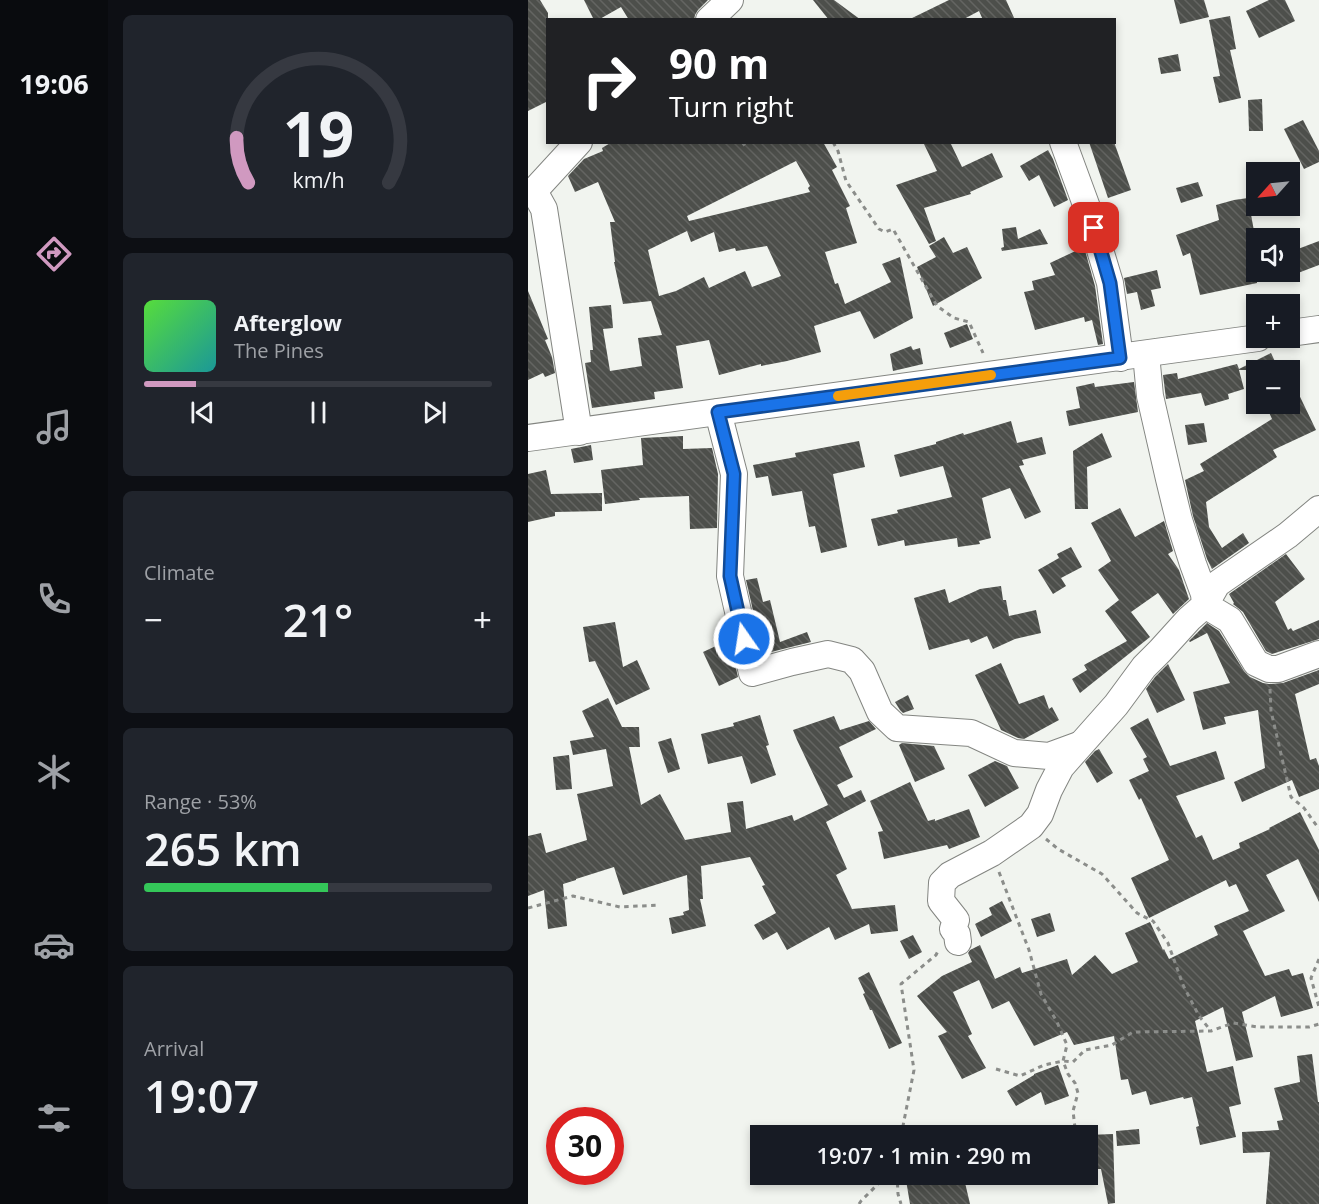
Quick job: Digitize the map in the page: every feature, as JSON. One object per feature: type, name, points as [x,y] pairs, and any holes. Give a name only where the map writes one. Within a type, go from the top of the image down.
[{"type":"street","points":[[711,18],[730,0]]},
{"type":"street","points":[[577,144],[531,191],[544,208],[579,432]]},
{"type":"street","points":[[1064,144],[1088,210],[1110,283],[1120,358]]},
{"type":"street","points":[[1300,332],[1319,329]]},
{"type":"street","points":[[528,438],[1246,340]]},
{"type":"street","points":[[1146,354],[1150,396],[1169,479],[1179,520],[1204,594],[1205,605]]},
{"type":"street","points":[[718,412],[734,474],[730,576],[752,673],[828,654],[852,660],[862,670],[880,712],[897,728],[971,733],[1014,753],[1049,756],[1079,745]]},
{"type":"street","points":[[957,931],[941,901],[942,883],[950,875],[992,853],[1031,826],[1040,814],[1061,767],[1116,705],[1144,666],[1205,605],[1217,584],[1287,535],[1319,509]]},
{"type":"street","points":[[1205,605],[1230,620],[1256,663],[1269,669],[1278,669],[1319,654]]},
{"type":"path","points":[[834,144],[846,181],[879,229],[885,232],[893,229],[937,306],[954,318],[969,322],[990,375]]},
{"type":"path","points":[[1269,669],[1271,711],[1291,797],[1304,808],[1319,829]]},
{"type":"path","points":[[1031,826],[1058,849],[1102,874],[1137,913],[1153,921],[1168,943],[1183,985],[1199,1016],[1211,1031]]},
{"type":"path","points":[[992,853],[1029,950],[1041,994],[1067,1045],[1063,1061],[1078,1093],[1073,1112],[1075,1125]]},
{"type":"path","points":[[528,908],[573,896],[620,907],[660,905]]},
{"type":"path","points":[[904,1125],[914,1070],[901,984],[936,955],[957,931]]},
{"type":"path","points":[[1319,959],[1311,978],[1319,1007]]},
{"type":"path","points":[[996,1069],[1020,1076],[1044,1065],[1063,1061],[1072,1062],[1085,1050],[1112,1045],[1133,1032],[1211,1031],[1233,1023],[1258,1027],[1309,1027],[1319,1023]]},
{"type":"path","points":[[859,1204],[877,1185]]},
{"type":"path","points":[[898,1185],[901,1204]]},
{"type":"building","points":[[528,0],[540,0],[548,13],[548,18],[546,18],[546,102],[528,111]]},
{"type":"building","points":[[584,0],[708,0],[698,10],[694,18],[628,18],[621,7],[602,18],[593,18]]},
{"type":"building","points":[[813,0],[834,0],[858,18],[827,18]]},
{"type":"building","points":[[949,0],[1006,0],[1014,18],[982,18],[979,11],[966,18],[912,18]]},
{"type":"building","points":[[1174,0],[1204,0],[1209,17],[1180,24]]},
{"type":"building","points":[[1269,0],[1285,0],[1295,21],[1259,38],[1246,11]]},
{"type":"building","points":[[1230,16],[1236,49],[1230,50],[1241,98],[1219,103],[1213,77],[1220,76],[1209,20]]},
{"type":"building","points":[[1178,54],[1181,71],[1161,74],[1158,58]]},
{"type":"building","points":[[1262,99],[1263,131],[1249,131],[1248,100]]},
{"type":"building","points":[[1303,120],[1319,151],[1319,162],[1304,169],[1284,129]]},
{"type":"building","points":[[609,144],[824,144],[837,167],[832,170],[850,206],[846,208],[857,243],[825,252],[835,284],[838,283],[845,304],[891,282],[882,264],[900,257],[913,318],[874,339],[860,311],[814,326],[821,352],[719,375],[709,340],[676,346],[683,388],[654,392],[655,399],[592,408],[585,363],[591,362],[590,350],[593,350],[589,307],[611,305],[613,328],[603,329],[610,371],[642,366],[638,338],[662,335],[651,301],[623,304],[614,262],[610,222],[615,222],[598,182],[575,192],[568,176],[584,159],[603,151],[602,148]],"holes":[[[796,161],[810,186],[808,188],[810,192],[689,221],[687,216]],[[687,231],[691,242],[714,232],[719,252],[735,248],[736,251],[767,246],[781,276],[752,287],[745,271],[709,288],[704,277],[676,291],[659,296],[648,250]]]},
{"type":"building","points":[[924,144],[951,144],[962,167],[992,153],[1003,177],[970,192],[971,194],[924,208],[936,241],[929,244],[896,185],[937,171]]},
{"type":"building","points":[[1090,144],[1115,144],[1131,190],[1108,198]]},
{"type":"building","points":[[1048,150],[1068,200],[1054,207],[1039,175],[1029,181],[1020,166]]},
{"type":"building","points":[[1198,182],[1203,196],[1181,203],[1176,188]]},
{"type":"building","points":[[1246,198],[1246,216],[1251,216],[1253,228],[1246,228],[1246,282],[1257,283],[1200,295],[1190,253],[1183,256],[1176,235],[1219,220],[1216,205]]},
{"type":"building","points":[[1016,227],[1018,239],[1040,229],[1048,244],[1002,251],[1001,248],[1004,247],[1002,229]]},
{"type":"building","points":[[944,237],[953,253],[967,247],[982,278],[933,306],[917,267],[936,257],[929,246]]},
{"type":"building","points":[[1319,241],[1319,265],[1300,272],[1300,248]]},
{"type":"building","points":[[1084,247],[1095,286],[1103,344],[1098,345],[1092,320],[1085,322],[1084,317],[1035,330],[1024,292],[1034,290],[1032,281],[1055,275],[1050,263]]},
{"type":"building","points":[[1157,270],[1161,288],[1151,290],[1155,306],[1141,310],[1137,292],[1127,294],[1124,278]]},
{"type":"building","points":[[528,291],[548,339],[545,340],[555,373],[545,377],[543,373],[528,380]]},
{"type":"building","points":[[967,324],[973,339],[950,348],[944,333]]},
{"type":"building","points":[[911,346],[913,350],[920,348],[923,364],[893,371],[890,354]]},
{"type":"building","points":[[1271,353],[1274,360],[1257,360]]},
{"type":"building","points":[[1237,364],[1239,369],[1246,366],[1246,370],[1239,370],[1244,389],[1228,394],[1229,399],[1205,406],[1201,393],[1166,399],[1163,375],[1177,373],[1178,379]]},
{"type":"building","points":[[1134,382],[1138,412],[1069,426],[1066,411],[1080,408],[1076,387],[1094,383],[1095,387]]},
{"type":"building","points":[[1300,397],[1316,430],[1273,450],[1277,457],[1206,502],[1209,527],[1222,548],[1243,533],[1249,543],[1212,569],[1193,516],[1185,480],[1204,471],[1200,464],[1272,419],[1270,414],[1300,414]]},
{"type":"building","points":[[1011,421],[1017,443],[1042,437],[1046,454],[1022,460],[1024,465],[1019,466],[1041,512],[1025,519],[1010,488],[982,498],[991,538],[979,541],[980,544],[958,547],[957,538],[905,546],[904,540],[878,546],[871,519],[898,513],[897,510],[952,497],[943,466],[900,477],[894,455],[936,444],[936,442],[963,433],[964,435]]},
{"type":"building","points":[[1204,423],[1207,442],[1188,445],[1185,425]]},
{"type":"building","points":[[1102,433],[1112,457],[1087,467],[1088,509],[1075,509],[1073,451]]},
{"type":"building","points":[[683,436],[683,449],[712,448],[718,474],[717,528],[690,529],[689,496],[639,498],[640,500],[605,504],[601,470],[643,465],[641,438]]},
{"type":"building","points":[[859,441],[865,467],[833,474],[847,547],[821,553],[815,526],[809,527],[802,491],[772,496],[768,476],[756,478],[753,465],[796,457],[795,453]]},
{"type":"building","points":[[591,445],[593,460],[574,463],[571,449]]},
{"type":"building","points":[[546,470],[551,494],[602,493],[602,511],[555,512],[555,516],[528,522],[528,474]]},
{"type":"building","points":[[1120,508],[1135,537],[1164,521],[1173,551],[1168,554],[1179,570],[1189,599],[1173,614],[1158,593],[1131,612],[1150,637],[1080,693],[1072,679],[1087,670],[1084,665],[1127,641],[1105,611],[1119,600],[1098,570],[1111,561],[1091,523]]},
{"type":"building","points":[[1071,547],[1082,567],[1061,578],[1066,586],[1053,594],[1038,570],[1059,558],[1057,554]]},
{"type":"building","points":[[1286,554],[1305,579],[1275,602],[1288,630],[1291,628],[1293,631],[1319,620],[1319,639],[1272,654],[1266,651],[1243,612],[1233,604],[1229,594]]},
{"type":"building","points":[[757,578],[763,602],[770,600],[780,642],[807,632],[811,642],[763,654],[746,580]]},
{"type":"building","points":[[1001,586],[1009,616],[1036,610],[1041,633],[1015,639],[993,649],[987,636],[971,643],[969,639],[929,650],[914,598],[945,589],[949,603],[980,589]]},
{"type":"building","points":[[615,622],[623,667],[637,660],[650,689],[616,705],[595,661],[589,662],[583,627]]},
{"type":"building","points":[[1207,623],[1219,631],[1244,671],[1250,677],[1263,683],[1283,683],[1319,670],[1319,684],[1295,694],[1310,760],[1316,758],[1319,766],[1319,789],[1299,797],[1292,780],[1242,802],[1234,782],[1265,768],[1258,710],[1224,717],[1226,724],[1203,730],[1193,692],[1230,683],[1207,633],[1189,641]]},
{"type":"building","points":[[729,640],[738,677],[719,686],[703,652]]},
{"type":"building","points":[[1001,663],[1019,704],[1044,695],[1049,709],[1052,707],[1059,720],[1024,739],[1001,730],[975,675]]},
{"type":"building","points":[[1168,664],[1185,700],[1157,713],[1146,689]]},
{"type":"building","points":[[908,695],[914,709],[903,713],[895,702]]},
{"type":"building","points":[[608,698],[622,727],[639,727],[640,747],[629,747],[641,805],[660,794],[685,840],[731,832],[727,803],[743,801],[746,829],[792,815],[794,821],[828,805],[793,730],[834,716],[840,730],[869,721],[876,729],[839,747],[853,777],[837,785],[844,798],[861,790],[866,801],[826,822],[847,869],[836,875],[852,909],[895,905],[898,931],[871,934],[869,924],[835,940],[829,927],[787,950],[777,932],[763,940],[754,925],[776,913],[762,886],[765,885],[750,857],[701,866],[703,899],[700,899],[706,926],[672,934],[669,918],[684,915],[683,912],[689,910],[687,875],[623,895],[614,867],[563,884],[567,926],[548,929],[544,890],[528,896],[528,836],[541,833],[546,853],[587,840],[577,794],[613,786],[606,749],[573,755],[570,741],[594,737],[582,711]]},
{"type":"building","points":[[760,715],[769,745],[766,746],[776,775],[751,784],[742,756],[708,764],[701,734],[734,726],[733,723]]},
{"type":"building","points":[[1148,718],[1170,766],[1216,751],[1225,779],[1176,796],[1196,838],[1202,835],[1213,860],[1240,848],[1239,843],[1300,812],[1319,850],[1319,902],[1298,859],[1266,875],[1285,911],[1243,931],[1265,976],[1289,969],[1292,976],[1303,973],[1313,1008],[1281,1017],[1275,996],[1242,1012],[1253,1057],[1236,1061],[1223,1007],[1195,1021],[1207,1072],[1233,1066],[1241,1104],[1229,1107],[1236,1137],[1200,1145],[1196,1127],[1199,1126],[1192,1097],[1150,1105],[1146,1091],[1132,1095],[1128,1079],[1121,1080],[1114,1036],[1074,1045],[1067,1032],[1034,1046],[1009,1001],[992,1009],[979,980],[953,992],[972,1034],[968,1036],[986,1068],[962,1079],[938,1036],[947,1032],[917,996],[942,976],[972,962],[968,953],[980,945],[995,979],[1020,967],[1022,973],[1067,959],[1072,975],[1095,955],[1112,974],[1138,962],[1125,933],[1150,922],[1169,959],[1218,935],[1214,926],[1249,911],[1236,884],[1229,887],[1226,880],[1149,918],[1131,878],[1169,860],[1141,798],[1139,800],[1129,780],[1149,771],[1143,759],[1147,757],[1130,728]]},
{"type":"building","points":[[671,738],[680,769],[668,773],[658,742]]},
{"type":"building","points":[[902,743],[934,746],[945,769],[915,782],[899,745]]},
{"type":"building","points":[[1099,749],[1113,773],[1097,783],[1085,762]]},
{"type":"building","points":[[569,755],[572,789],[556,790],[553,757]]},
{"type":"building","points":[[995,761],[1007,766],[1019,788],[985,807],[968,775]]},
{"type":"building","points":[[910,782],[928,821],[935,819],[935,821],[969,809],[980,837],[949,849],[947,845],[884,859],[878,832],[883,831],[870,801]]},
{"type":"building","points":[[1002,901],[1012,921],[981,937],[975,924],[992,915],[989,908]]},
{"type":"building","points":[[1050,913],[1055,931],[1037,937],[1031,919]]},
{"type":"building","points":[[913,935],[922,952],[909,959],[900,941]]},
{"type":"building","points":[[869,972],[902,1043],[889,1049],[863,994],[865,993],[858,978]]},
{"type":"building","points":[[1312,1054],[1319,1102],[1319,1204],[1266,1204],[1270,1152],[1243,1153],[1242,1132],[1279,1130],[1277,1121],[1283,1120],[1274,1088],[1300,1082],[1297,1056]]},
{"type":"building","points":[[1058,1065],[1069,1096],[1045,1105],[1041,1092],[1016,1106],[1007,1091],[1034,1074]]},
{"type":"building","points":[[1139,1129],[1140,1144],[1117,1146],[1116,1131]]},
{"type":"building","points":[[1113,1134],[1115,1203],[1108,1204],[1101,1169],[1098,1169],[1098,1135]]},
{"type":"building","points":[[907,1185],[966,1185],[970,1204],[910,1204]]},
{"type":"slow traffic","points":[[838,396],[991,375]]},
{"type":"route","points":[[744,639],[730,576],[734,474],[718,412],[1120,358],[1110,283],[1094,228]]}]
